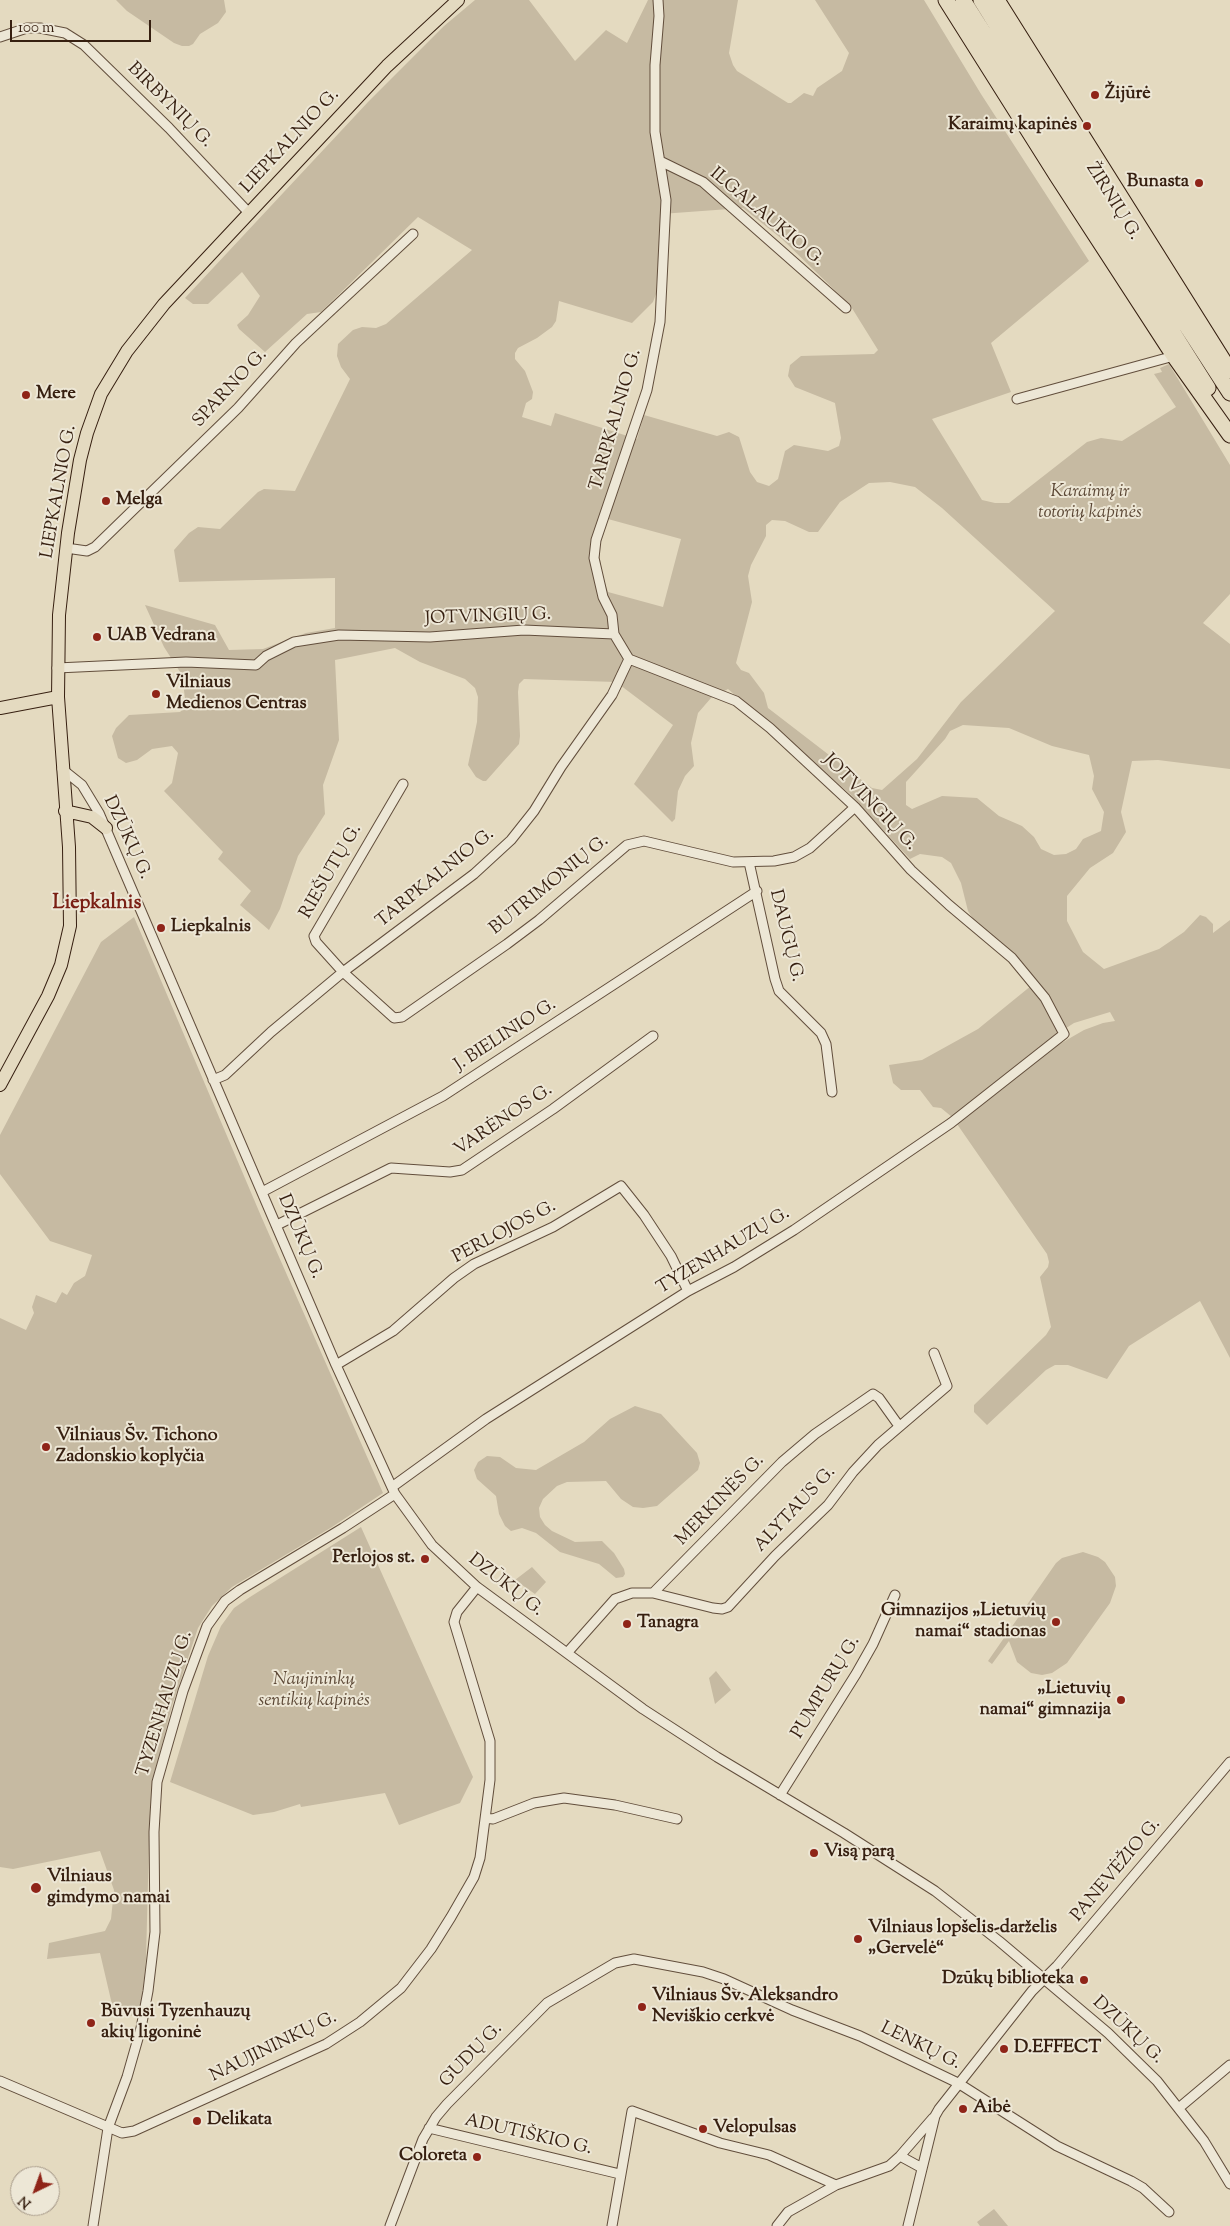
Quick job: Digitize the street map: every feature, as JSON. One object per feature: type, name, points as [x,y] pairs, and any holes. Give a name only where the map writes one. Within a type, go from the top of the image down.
[{"type":"highway","points":[[946,0],[1174,356],[1230,435]]},
{"type":"highway","name":"ŽIRNIŲ G.","points":[[963,0],[1230,424]]},
{"type":"highway","name":"ŽIRNIŲ G.","points":[[981,0],[1118,220],[1230,392]]},
{"type":"highway","points":[[997,0],[1230,371]]},
{"type":"main road","name":"LIEPKALNIO G.","points":[[0,1085],[48,996],[61,965],[68,940],[71,894],[57,668],[60,600],[74,494],[87,433],[101,394],[113,372],[143,328],[381,72],[458,0]]},
{"type":"main road","points":[[0,708],[58,697]]},
{"type":"main road","points":[[65,811],[92,817],[106,828]]},
{"type":"street","name":"TARPKALNIO G.","points":[[614,634],[612,615],[603,597],[594,558],[596,540],[647,390],[660,322],[666,200],[656,132],[655,65],[659,16],[658,0]]},
{"type":"street","name":"BIRBYNIŲ G.","points":[[0,37],[26,28],[40,28],[65,33],[84,45],[169,128],[249,213]]},
{"type":"street","name":"ILGALAUKIO G.","points":[[660,161],[703,182],[846,308]]},
{"type":"street","name":"SPARNO G.","points":[[66,548],[87,551],[95,547],[238,408],[296,343],[414,234]]},
{"type":"street","points":[[1017,399],[1174,356]]},
{"type":"street","name":"JOTVINGIŲ G.","points":[[57,668],[186,662],[256,665],[266,656],[294,642],[339,635],[430,637],[524,630],[614,634]]},
{"type":"street","points":[[614,634],[629,659]]},
{"type":"street","name":"TARPKALNIO G.","points":[[213,1080],[225,1075],[271,1032],[343,972],[474,874],[511,840],[534,811],[612,695],[629,659]]},
{"type":"street","name":"JOTVINGIŲ G.","points":[[629,659],[736,701],[770,728],[855,807],[911,870],[1023,970],[1044,998],[1064,1034]]},
{"type":"street","name":"DZŪKŲ G.","points":[[62,769],[87,791],[106,828],[336,1365],[394,1491],[432,1545],[477,1587],[643,1709],[935,1892],[1044,1979],[1135,2058],[1180,2107],[1204,2141],[1230,2184]]},
{"type":"street","name":"RIEŠUTŲ G.","points":[[343,972],[316,942],[315,933],[403,784]]},
{"type":"street","name":"BUTRIMONIŲ G.","points":[[343,972],[394,1018],[402,1017],[539,920],[627,845],[644,841],[710,858],[749,862],[774,861],[794,857],[810,848],[855,807]]},
{"type":"street","name":"DAUGŲ G.","points":[[749,862],[779,991],[821,1033],[826,1044],[832,1092]]},
{"type":"street","name":"J. BIELINIO G.","points":[[262,1192],[443,1096],[756,891]]},
{"type":"street","name":"TYZENHAUZŲ G.","points":[[93,2226],[108,2128],[127,2077],[141,2028],[148,1991],[155,1932],[154,1832],[157,1782],[183,1691],[207,1626],[225,1601],[343,1528],[486,1420],[688,1291],[734,1267],[794,1230],[951,1123],[1064,1034]]},
{"type":"street","name":"VARĖNOS G.","points":[[277,1225],[391,1168],[450,1172],[462,1170],[553,1109],[653,1036]]},
{"type":"street","name":"PERLOJOS G.","points":[[336,1365],[393,1331],[454,1278],[474,1264],[553,1227],[621,1186],[644,1215],[671,1256],[688,1291]]},
{"type":"street","name":"ALYTAUS G.","points":[[653,1593],[713,1608],[722,1609],[728,1607],[828,1505],[853,1472],[878,1445],[947,1386],[934,1353]]},
{"type":"street","name":"MERKINĖS G.","points":[[653,1593],[782,1462],[815,1434],[873,1394],[879,1398],[899,1426]]},
{"type":"street","name":"NAUJININKŲ G.","points":[[0,2081],[108,2128],[122,2133],[134,2131],[326,2044],[360,2022],[390,1998],[412,1975],[431,1949],[474,1877],[480,1858],[490,1780],[490,1741],[454,1622],[461,1606],[477,1587]]},
{"type":"street","points":[[567,1652],[614,1599],[632,1592],[653,1593]]},
{"type":"street","name":"PUMPURŲ G.","points":[[780,1795],[856,1674],[873,1644],[895,1595]]},
{"type":"street","name":"PANEVĖŽIO G.","points":[[777,2226],[788,2212],[836,2185],[888,2166],[900,2156],[935,2116],[958,2083],[1016,2010],[1156,1851],[1200,1795],[1230,1762]]},
{"type":"street","points":[[486,1818],[494,1819],[534,1803],[564,1798],[615,1805],[677,1819]]},
{"type":"street","name":"LENKŲ G.","points":[[634,1959],[703,1972],[724,1979],[792,2010],[860,2036],[958,2083],[1057,2146],[1143,2188],[1169,2212]]},
{"type":"street","name":"GUDŲ G.","points":[[390,2226],[429,2128],[447,2104],[547,2003],[615,1963],[634,1959]]},
{"type":"street","points":[[1180,2107],[1230,2065]]},
{"type":"street","points":[[612,2226],[632,2111],[720,2143],[769,2155],[836,2185]]},
{"type":"street","name":"PANEVĖŽIO G.","points":[[908,2226],[935,2116]]},
{"type":"street","name":"ADUTIŠKIO G.","points":[[429,2128],[620,2174]]},
{"type":"street","points":[[900,2156],[922,2168]]},
{"type":"green space","points":[[116,0],[224,0],[226,12],[218,23],[200,34],[193,44],[182,46],[174,43],[127,11]]},
{"type":"green space","name":"Karaimų ir totorių kapinės","points":[[475,0],[529,0],[575,61],[606,30],[627,43],[648,0],[738,0],[729,53],[733,65],[737,71],[788,103],[791,103],[804,93],[813,96],[817,88],[842,71],[849,53],[815,0],[924,0],[981,94],[1089,261],[991,343],[1011,392],[932,419],[982,500],[995,503],[1009,503],[1087,442],[1101,438],[1122,441],[1176,407],[1154,374],[1162,372],[1160,368],[1169,364],[1230,465],[1230,594],[1203,623],[1230,644],[1230,769],[1158,760],[1132,761],[1121,812],[1126,832],[1113,853],[1090,868],[1067,896],[1067,921],[1083,952],[1104,969],[1159,949],[1184,932],[1200,915],[1206,917],[1213,924],[1213,933],[1230,920],[1230,1358],[1200,1301],[1129,1346],[1107,1379],[1068,1365],[1055,1365],[1046,1370],[987,1425],[974,1412],[974,1405],[1046,1335],[1051,1327],[1040,1277],[1048,1267],[1049,1262],[1047,1254],[957,1124],[1058,1045],[1084,1030],[1115,1021],[1110,1012],[1074,1023],[1057,1034],[952,1117],[941,1108],[933,1107],[920,1090],[901,1090],[893,1083],[889,1065],[922,1060],[978,1029],[1037,981],[973,919],[968,911],[961,883],[951,863],[942,857],[920,854],[910,859],[850,794],[728,689],[711,698],[698,713],[691,743],[694,766],[685,776],[678,791],[675,819],[672,822],[634,784],[673,725],[616,682],[524,679],[519,684],[518,692],[519,744],[486,781],[483,781],[476,777],[468,765],[477,722],[478,697],[475,688],[465,679],[420,662],[395,648],[335,660],[339,740],[323,785],[325,814],[298,856],[280,909],[269,930],[240,905],[251,891],[218,859],[223,852],[164,791],[172,783],[178,753],[172,746],[152,749],[137,760],[126,763],[118,758],[112,736],[116,728],[129,715],[180,712],[186,706],[182,675],[164,647],[145,605],[215,625],[229,650],[263,649],[306,633],[335,628],[335,578],[179,582],[174,550],[189,533],[198,527],[220,529],[258,492],[264,489],[295,491],[350,379],[341,367],[337,356],[338,344],[353,330],[362,327],[376,328],[386,324],[472,250],[418,217],[321,312],[307,314],[265,352],[237,325],[248,315],[260,296],[242,272],[208,304],[193,304],[185,298],[368,102],[444,26]],"holes":[[[743,208],[782,239],[850,305],[878,350],[874,354],[801,356],[790,365],[788,376],[795,387],[835,403],[841,438],[839,446],[828,451],[794,445],[785,451],[778,479],[769,486],[757,482],[750,472],[739,437],[729,432],[717,436],[644,415],[637,439],[555,413],[551,426],[522,417],[526,403],[532,399],[533,392],[525,371],[515,359],[515,353],[518,348],[552,327],[556,321],[559,301],[632,323],[653,302],[656,294],[661,214]],[[890,482],[915,487],[942,508],[1055,611],[961,702],[917,759],[882,790],[872,788],[768,708],[764,693],[749,673],[741,670],[736,663],[752,602],[748,576],[751,565],[766,536],[766,525],[772,520],[785,521],[809,532],[818,532],[840,502],[869,483]],[[608,519],[681,539],[663,607],[608,592],[603,577],[600,546]],[[963,725],[1009,728],[1052,746],[1089,755],[1094,776],[1092,789],[1104,812],[1101,831],[1083,839],[1076,849],[1066,854],[1054,855],[1041,849],[1034,837],[1022,826],[999,816],[977,798],[942,796],[912,809],[906,805],[906,782],[950,731]]]},
{"type":"green space","points":[[134,917],[261,1216],[383,1493],[332,1527],[232,1587],[212,1606],[198,1628],[172,1706],[154,1776],[149,1842],[146,1959],[140,2017],[114,2013],[100,1953],[47,1959],[49,1943],[105,1931],[111,1919],[114,1890],[100,1851],[13,1869],[0,1867],[0,1318],[26,1330],[34,1313],[32,1307],[36,1295],[56,1303],[62,1292],[67,1295],[74,1283],[85,1276],[92,1255],[50,1241],[0,1174],[0,1135],[101,942]]},
{"type":"green space","points":[[635,1406],[661,1414],[697,1453],[700,1463],[698,1470],[657,1506],[633,1507],[621,1499],[606,1481],[567,1482],[557,1486],[543,1499],[539,1508],[540,1517],[552,1531],[575,1542],[602,1541],[614,1553],[624,1569],[625,1574],[623,1577],[616,1578],[599,1564],[560,1552],[536,1533],[522,1528],[511,1531],[505,1526],[499,1514],[496,1496],[477,1479],[474,1470],[478,1462],[487,1456],[500,1457],[516,1468],[536,1470],[584,1442],[610,1419]]},
{"type":"green space","name":"Naujininkų sentikių kapinės","points":[[361,1527],[473,1777],[460,1803],[399,1825],[385,1793],[301,1807],[300,1804],[274,1812],[253,1815],[170,1782],[208,1656],[221,1626],[234,1608]]},
{"type":"green space","name":"Gimnazijos „Lietuvių namai“ stadionas","points":[[1083,1552],[1098,1557],[1105,1562],[1115,1577],[1116,1586],[1110,1603],[1067,1663],[1052,1673],[1042,1675],[1031,1673],[1017,1662],[1009,1641],[992,1664],[988,1661],[1056,1563],[1062,1558]]},
{"type":"green space","points":[[532,1567],[546,1582],[535,1594],[515,1580]]},
{"type":"green space","points":[[716,1671],[731,1690],[715,1704],[709,1678]]},
{"type":"green space","points":[[994,2209],[1008,2226],[980,2226],[977,2222]]},
{"type":"place","name":"Žijūrė","points":[[1095,95]]},
{"type":"place","name":"Karaimų kapinės","points":[[1087,126]]},
{"type":"place","name":"Bunasta","points":[[1199,183]]},
{"type":"place","name":"Mere","points":[[26,395]]},
{"type":"place","name":"Melga","points":[[106,501]]},
{"type":"place","name":"UAB Vedrana","points":[[97,637]]},
{"type":"place","name":"Vilniaus Medienos Centras","points":[[156,694]]},
{"type":"place","name":"Liepkalnis","points":[[161,928]]},
{"type":"place","name":"Vilniaus Šv. Tichono Zadonskio koplyčia","points":[[46,1447]]},
{"type":"place","name":"Perlojos st.","points":[[425,1559]]},
{"type":"place","name":"Gimnazijos „Lietuvių namai“ stadionas","points":[[1056,1622]]},
{"type":"place","name":"Tanagra","points":[[627,1624]]},
{"type":"place","name":"„Lietuvių namai“ gimnazija","points":[[1121,1700]]},
{"type":"place","name":"Visą parą","points":[[814,1853]]},
{"type":"place","name":"Vilniaus gimdymo namai","points":[[36,1888]]},
{"type":"place","name":"Vilniaus lopšelis-darželis „Gervelė“","points":[[858,1939]]},
{"type":"place","name":"Dzūkų biblioteka","points":[[1084,1980]]},
{"type":"place","name":"Vilniaus Šv. Aleksandro Neviškio cerkvė","points":[[642,2007]]},
{"type":"place","name":"Būvusi Tyzenhauzų akių ligoninė","points":[[91,2023]]},
{"type":"place","name":"D.EFFECT","points":[[1004,2049]]},
{"type":"place","name":"Aibė","points":[[963,2109]]},
{"type":"place","name":"Delikata","points":[[197,2121]]},
{"type":"place","name":"Velopulsas","points":[[703,2129]]},
{"type":"place","name":"Coloreta","points":[[477,2157]]},
{"type":"district","name":"Liepkalnis","points":[[97,905]]}]
